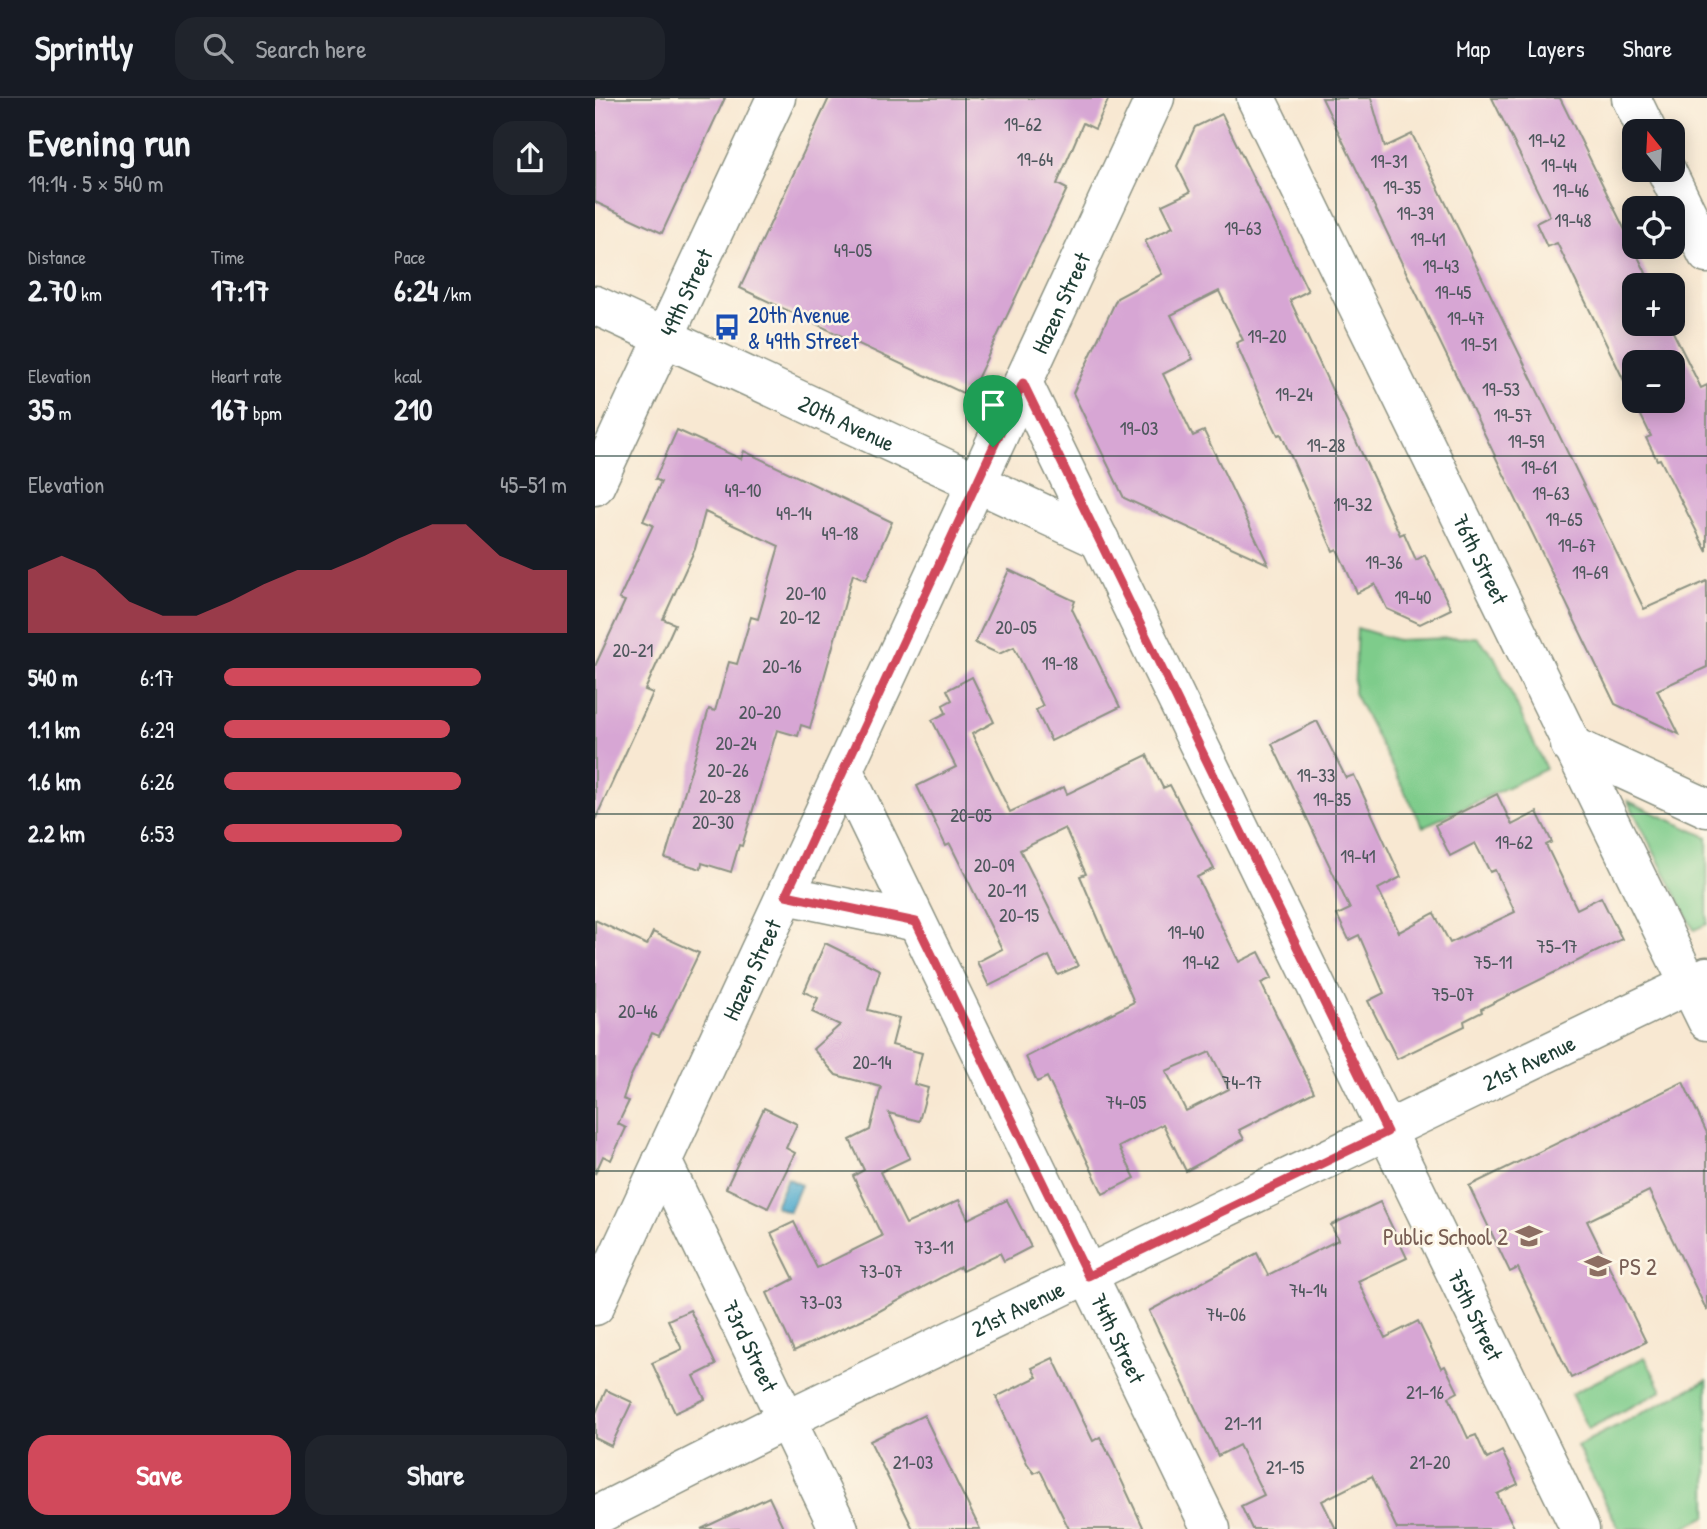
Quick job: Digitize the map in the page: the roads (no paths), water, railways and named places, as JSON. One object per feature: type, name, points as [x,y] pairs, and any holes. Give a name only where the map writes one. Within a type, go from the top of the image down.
[{"type":"street","name":"49th Street","points":[[595,486],[776,98]]},
{"type":"street","name":"Hazen Street","points":[[595,1306],[1155,98]]},
{"type":"street","name":"76th Street","points":[[1256,98],[1570,745],[1698,980],[1707,1021]]},
{"type":"street","points":[[1631,98],[1641,119]]},
{"type":"street","points":[[1672,182],[1707,254]]},
{"type":"street","name":"20th Avenue","points":[[595,306],[1100,540]]},
{"type":"street","name":"75th Street","points":[[1023,383],[1580,1529]]},
{"type":"street","points":[[1570,745],[1707,808]]},
{"type":"street","name":"74th Street","points":[[843,771],[1211,1529]]},
{"type":"street","points":[[786,895],[916,922]]},
{"type":"street","name":"21st Avenue","points":[[595,1516],[785,1420],[1698,980]]},
{"type":"street","name":"73rd Street","points":[[662,1161],[839,1529]]},
{"type":"water","points":[[787,1178],[801,1185],[789,1212],[775,1206]]},
{"type":"place","name":"20th Avenue & 49th Street","points":[[727,327]]},
{"type":"place","name":"Public School 2","points":[[1529,1236]]},
{"type":"place","name":"PS 2","points":[[1598,1266]]}]
